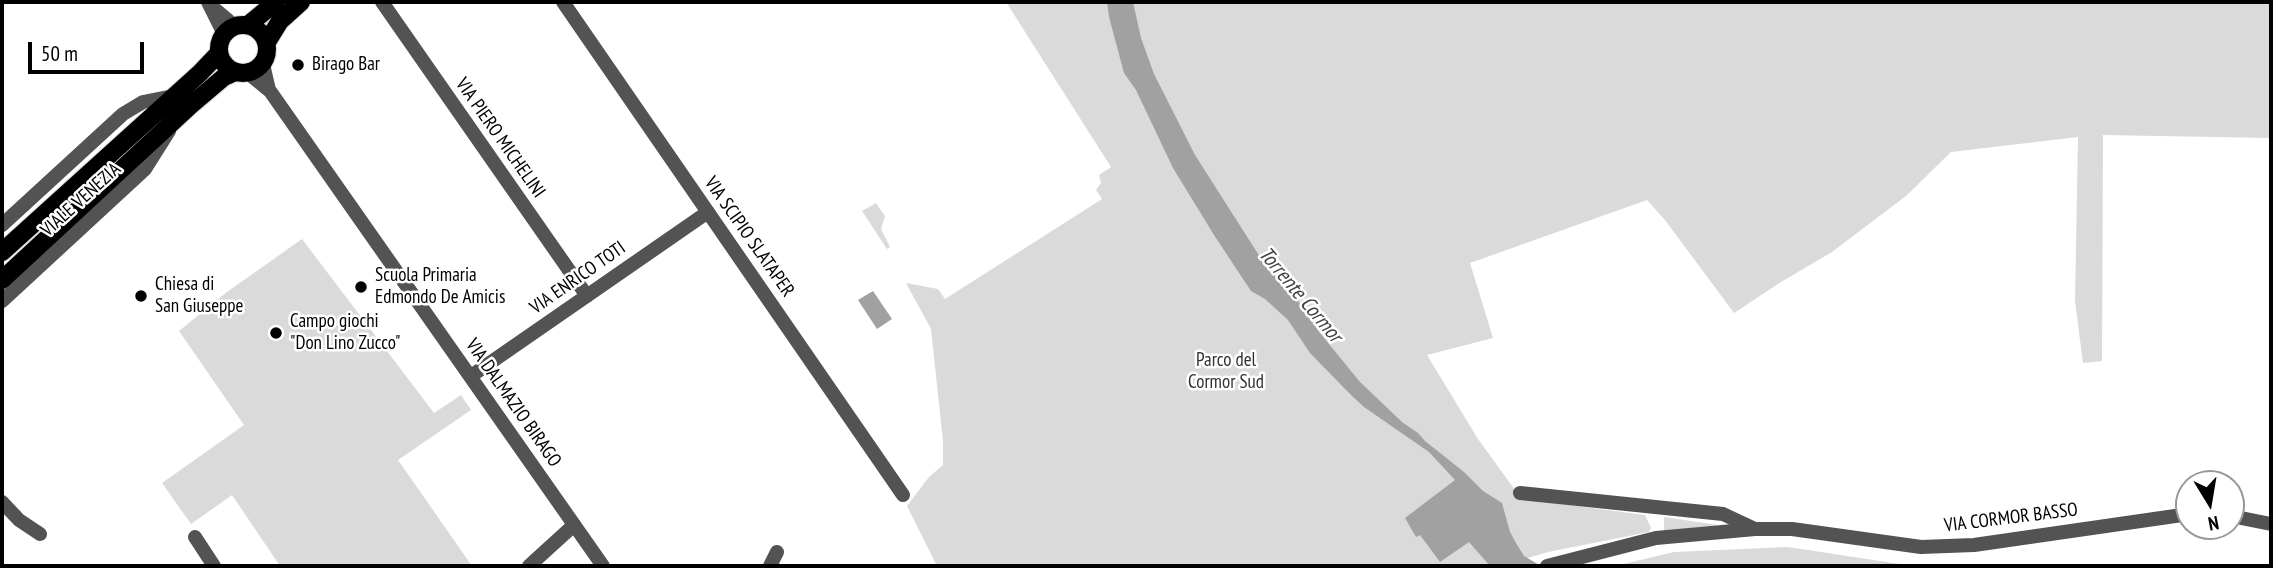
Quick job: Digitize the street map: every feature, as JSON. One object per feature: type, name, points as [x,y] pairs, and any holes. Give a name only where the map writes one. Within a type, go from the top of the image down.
[{"type":"main road","points":[[236,28],[258,29],[267,42],[268,51],[248,70],[225,65],[219,53],[220,41],[236,28],[276,2]]},
{"type":"main road","points":[[267,42],[279,21],[302,2]]},
{"type":"main road","name":"VIALE VENEZIA","points":[[2,252],[219,53]]},
{"type":"main road","name":"VIALE VENEZIA","points":[[2,280],[224,77],[248,70]]},
{"type":"street","name":"VIA PIERO MICHELINI","points":[[382,2],[587,296]]},
{"type":"street","name":"VIA SCIPIO SLATAPER","points":[[563,2],[902,495]]},
{"type":"street","points":[[209,3],[236,28]]},
{"type":"street","name":"VIA DALMAZIO BIRAGO","points":[[248,70],[270,91],[603,566]]},
{"type":"street","name":"VIALE VENEZIA","points":[[2,225],[123,114],[143,102],[173,96]]},
{"type":"street","name":"VIALE VENEZIA","points":[[2,301],[145,169],[176,120]]},
{"type":"street","name":"VIA ENRICO TOTI","points":[[471,376],[708,212]]},
{"type":"street","name":"VIA CORMOR BASSO","points":[[1520,493],[1723,514],[1755,529]]},
{"type":"street","points":[[2,502],[19,520],[40,534]]},
{"type":"street","name":"VIA CORMOR BASSO","points":[[1547,566],[1656,538],[1755,529],[1792,529],[1921,547],[1974,545],[2175,516]]},
{"type":"street","points":[[2245,519],[2271,524]]},
{"type":"street","points":[[529,566],[574,525]]},
{"type":"street","points":[[195,537],[214,566]]},
{"type":"street","points":[[770,566],[777,552]]},
{"type":"green space","name":"Parco del Cormor Sud","points":[[1006,2],[2271,2],[2271,138],[2103,135],[2102,361],[2083,363],[2075,301],[2078,137],[1951,152],[1906,196],[1832,252],[1734,313],[1647,200],[1470,263],[1493,338],[1427,355],[1478,439],[1515,490],[1553,503],[1645,515],[1651,528],[1649,532],[1548,552],[1501,566],[937,566],[907,506],[929,477],[943,465],[943,441],[931,329],[906,283],[938,289],[945,299],[1102,199],[1096,190],[1101,183],[1099,175],[1111,167]]},
{"type":"green space","points":[[876,203],[885,216],[881,229],[890,247],[887,249],[862,211]]},
{"type":"green space","points":[[302,239],[434,413],[461,395],[471,410],[398,460],[472,566],[280,566],[232,495],[191,524],[162,483],[244,425],[179,331],[227,292]]},
{"type":"green space","points":[[1664,517],[1718,525],[1664,531]]},
{"type":"green space","points":[[1788,547],[1913,566],[1615,566],[1674,552]]},
{"type":"shaded area","points":[[1107,2],[1133,2],[1141,38],[1154,74],[1195,155],[1267,268],[1294,295],[1320,333],[1360,382],[1402,422],[1464,472],[1483,491],[1502,503],[1510,532],[1524,556],[1541,566],[1490,566],[1469,542],[1440,562],[1420,535],[1416,537],[1405,518],[1455,480],[1429,452],[1351,395],[1310,353],[1288,320],[1265,299],[1251,291],[1173,168],[1136,90],[1124,73]]},
{"type":"shaded area","points":[[873,291],[892,319],[877,329],[858,300]]},
{"type":"place","name":"Birago Bar","points":[[298,65]]},
{"type":"place","name":"Scuola Primaria Edmondo De Amicis","points":[[361,287]]},
{"type":"place","name":"Chiesa di San Giuseppe","points":[[141,296]]},
{"type":"place","name":"Campo giochi \"Don Lino Zucco\"","points":[[276,333]]},
{"type":"water label","name":"Torrente Cormor","points":[[1300,295]]}]
